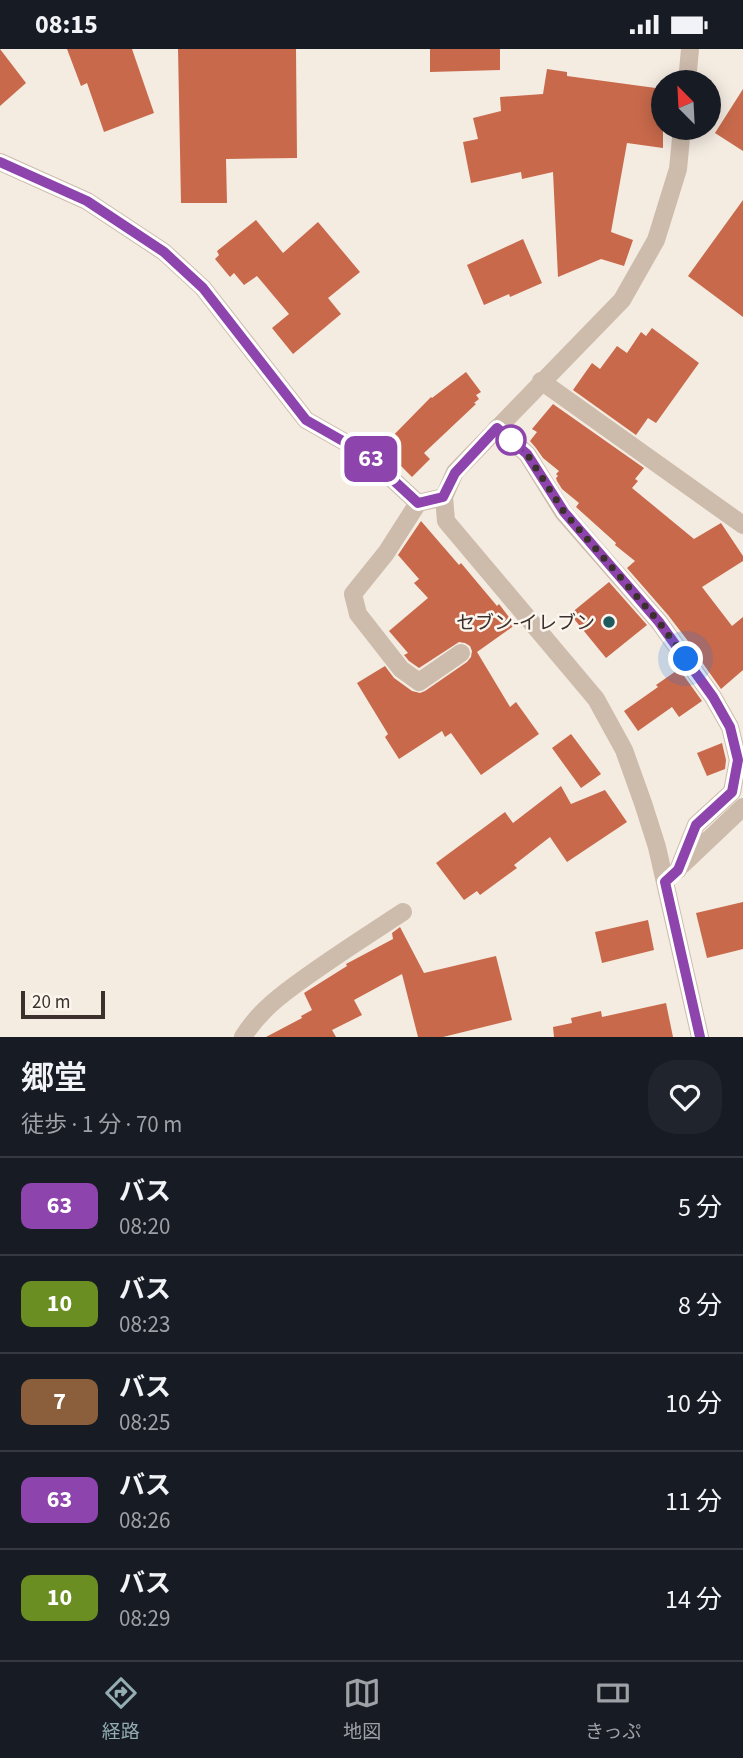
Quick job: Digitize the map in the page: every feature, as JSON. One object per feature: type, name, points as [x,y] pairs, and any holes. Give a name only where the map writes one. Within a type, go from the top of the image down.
[{"type":"street","points":[[688,70],[690,49]]},
{"type":"street","points":[[681,140],[678,169],[656,240],[622,300],[455,473],[443,497],[446,521],[596,699],[624,750],[657,847],[671,876],[700,1037]]},
{"type":"street","points":[[0,162],[87,201],[164,252],[203,288],[306,420],[364,453],[418,503]]},
{"type":"street","points":[[541,381],[743,525]]},
{"type":"street","points":[[497,428],[527,454],[564,512],[659,622],[713,697],[730,727],[738,760],[732,792],[696,825],[671,876]]},
{"type":"street","points":[[443,497],[418,503],[386,552],[353,594],[358,614],[401,669],[419,682],[461,653]]},
{"type":"street","points":[[671,876],[743,807]]},
{"type":"street","points":[[243,1037],[253,1021],[280,996],[403,912]]},
{"type":"building","points":[[0,49],[26,83],[0,106]]},
{"type":"building","points":[[67,49],[132,49],[154,113],[104,132],[87,83],[81,86]]},
{"type":"building","points":[[178,49],[296,49],[297,158],[226,159],[227,203],[181,203]]},
{"type":"building","points":[[430,49],[500,49],[500,70],[430,72]]},
{"type":"building","points":[[547,69],[567,72],[567,76],[651,87],[651,140],[663,140],[663,148],[627,143],[611,232],[633,240],[624,266],[601,259],[558,277],[553,172],[522,179],[521,172],[471,183],[463,142],[478,139],[473,118],[501,111],[500,97],[543,94]]},
{"type":"building","points":[[743,89],[743,151],[721,137],[721,124]]},
{"type":"building","points":[[743,200],[743,317],[688,276]]},
{"type":"building","points":[[256,220],[283,253],[318,222],[360,272],[328,298],[341,314],[293,354],[272,328],[289,314],[257,276],[244,285],[234,273],[230,277],[215,259],[219,255],[217,251]]},
{"type":"building","points":[[523,239],[542,283],[484,305],[467,265]]},
{"type":"building","points":[[652,328],[699,363],[656,423],[648,418],[636,435],[573,390],[592,363],[600,369],[617,346],[627,353],[641,332],[646,336]]},
{"type":"building","points":[[466,372],[481,392],[476,395],[479,399],[424,453],[430,459],[412,477],[382,447],[431,397]]},
{"type":"building","points":[[553,404],[644,468],[632,488],[694,539],[721,523],[743,556],[743,561],[702,587],[732,626],[743,617],[743,670],[721,689],[668,615],[627,568],[635,561],[576,507],[579,503],[562,489],[557,481],[556,474],[559,471],[543,458],[530,441],[537,432],[532,429]]},
{"type":"building","points":[[421,521],[497,606],[499,604],[515,625],[477,652],[510,707],[516,702],[539,734],[481,775],[451,733],[445,737],[442,731],[399,759],[385,737],[388,734],[357,683],[385,666],[394,678],[412,691],[420,693],[471,657],[470,646],[459,642],[419,668],[404,655],[408,653],[389,631],[428,598],[414,583],[419,579],[398,555]]},
{"type":"building","points":[[609,582],[647,625],[606,658],[570,614]]},
{"type":"building","points":[[679,669],[702,701],[679,717],[672,707],[638,731],[624,711]]},
{"type":"building","points":[[571,734],[601,774],[581,788],[552,748]]},
{"type":"building","points":[[722,743],[725,769],[707,776],[697,753]]},
{"type":"building","points":[[561,786],[571,804],[605,790],[627,822],[567,862],[550,837],[514,865],[517,868],[480,895],[477,891],[464,900],[436,863],[505,812],[513,823]]},
{"type":"building","points":[[743,902],[743,949],[707,958],[696,913]]},
{"type":"building","points":[[648,920],[654,950],[602,963],[595,932]]},
{"type":"building","points":[[400,927],[424,973],[496,956],[512,1020],[443,1037],[418,1037],[402,974],[354,1000],[362,1015],[332,1030],[336,1037],[266,1037],[312,1010],[304,993],[347,966],[346,964],[393,939],[392,933]]},
{"type":"building","points":[[666,1003],[673,1037],[554,1037],[553,1027],[572,1023],[571,1018],[601,1011],[602,1017]]},
{"type":"bus line","name":"63","points":[[0,162],[87,201],[164,252],[203,288],[306,420],[364,453],[418,503],[443,497],[455,473],[497,428],[527,454],[564,512],[659,622],[713,697],[730,727],[738,760],[732,792],[696,825],[678,870],[665,882],[700,1037]]},
{"type":"place","name":"セブン-イレブン","points":[[609,622]]},
{"type":"route","points":[[511,440],[527,454],[564,512],[659,622],[686,659]]}]
